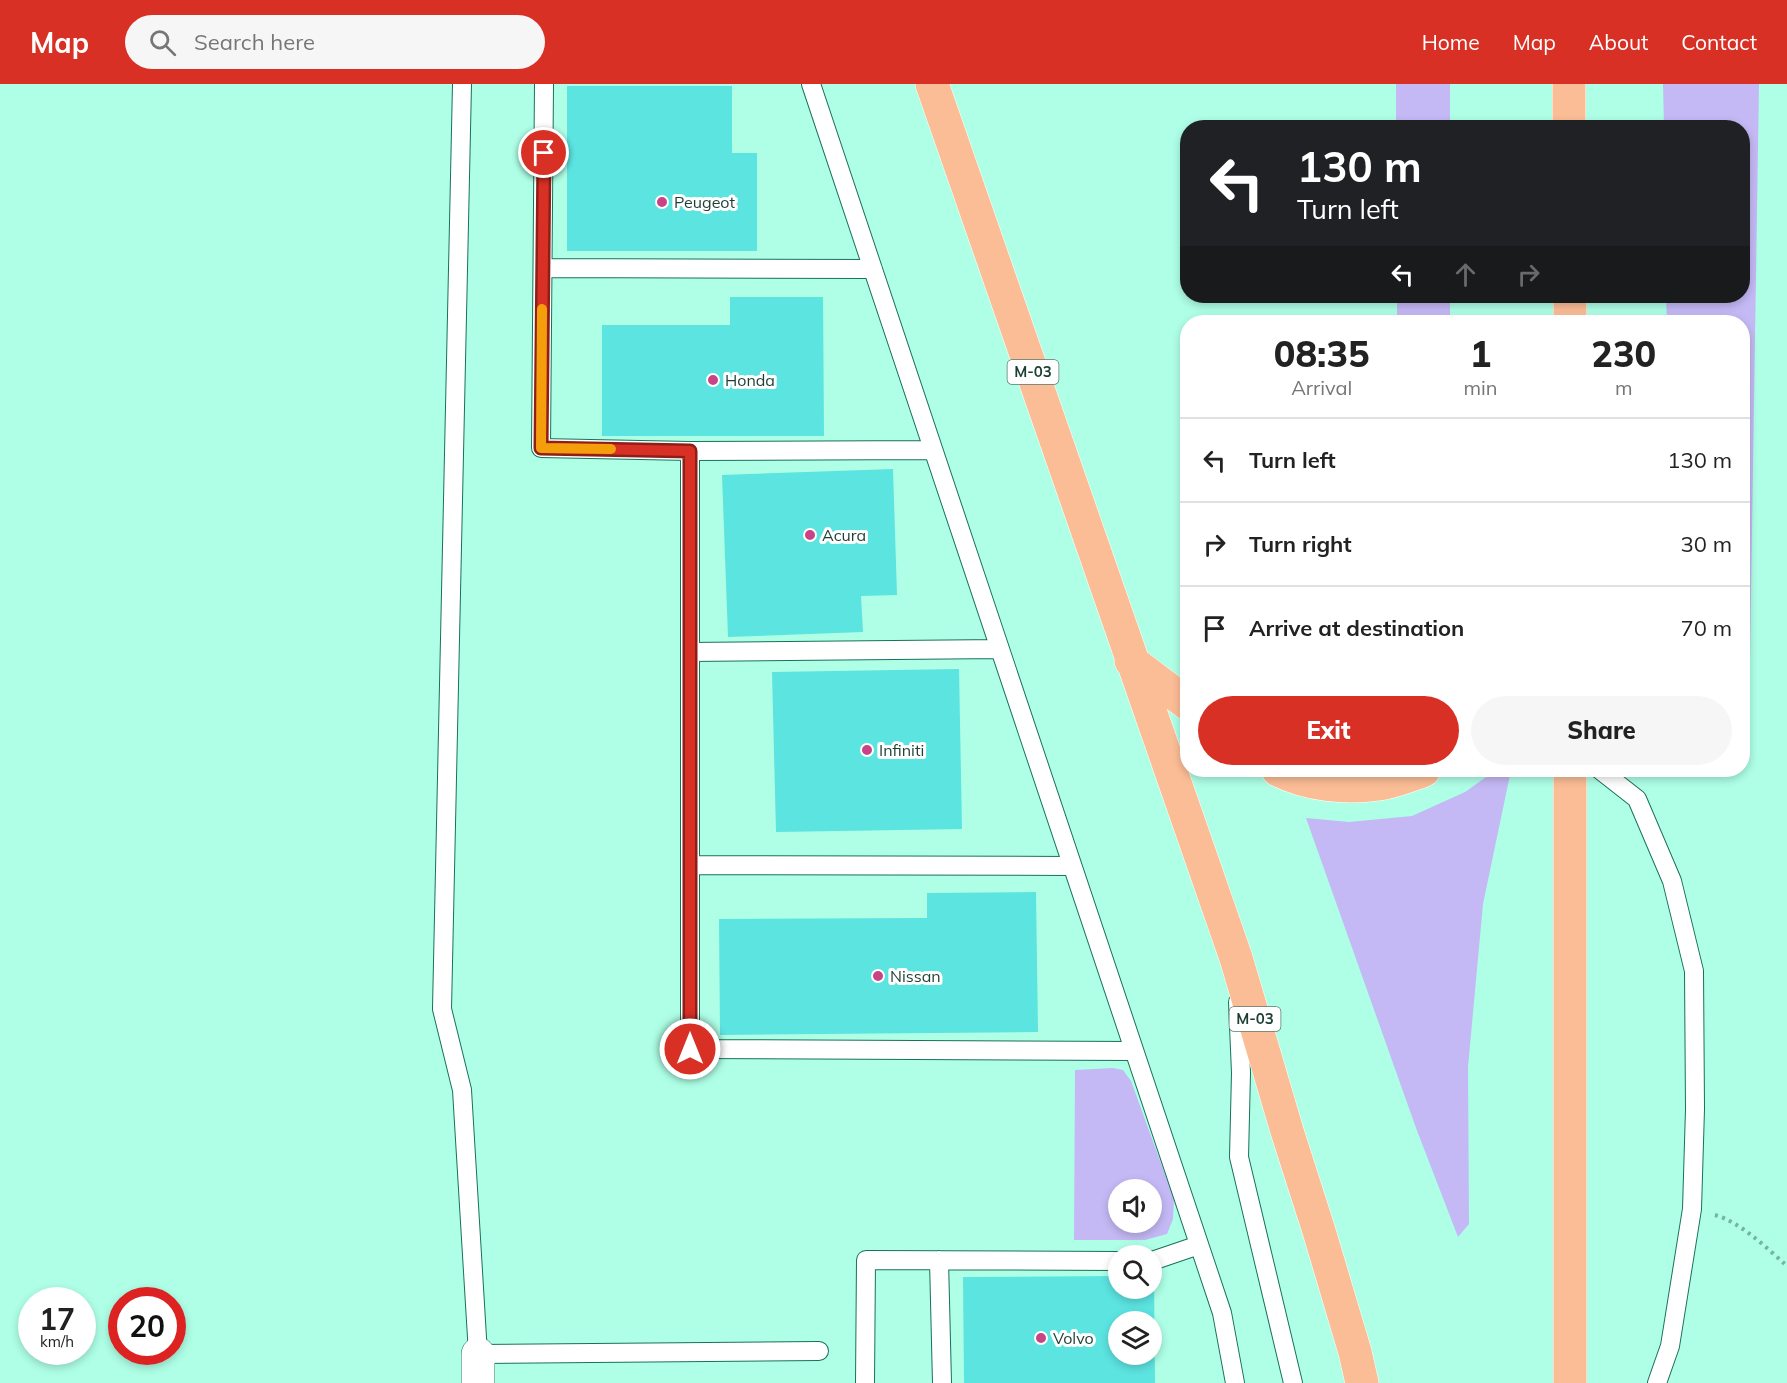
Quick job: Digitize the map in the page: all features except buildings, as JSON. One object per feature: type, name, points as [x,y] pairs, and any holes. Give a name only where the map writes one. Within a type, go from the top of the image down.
[{"type":"highway","name":"М-03","points":[[932,84],[1236,958],[1326,1253],[1362,1383]]},
{"type":"highway","points":[[1569,84],[1569,120]]},
{"type":"highway","points":[[1131,661],[1180,698]]},
{"type":"highway","points":[[1292,777],[1332,786],[1380,784],[1403,777]]},
{"type":"highway","points":[[1570,777],[1570,1383]]},
{"type":"lane","points":[[462,84],[442,1009],[462,1090],[478,1368],[819,1351]]},
{"type":"lane","points":[[544,84],[541,448],[690,451],[933,450]]},
{"type":"lane","points":[[811,84],[1222,1313],[1235,1383]]},
{"type":"lane","points":[[543,268],[873,269]]},
{"type":"lane","points":[[690,451],[690,1049],[1134,1051]]},
{"type":"lane","points":[[690,652],[1000,649]]},
{"type":"lane","points":[[1609,777],[1637,799],[1672,881],[1695,971],[1692,1209],[1670,1346],[1656,1383]]},
{"type":"lane","points":[[690,865],[1072,866]]},
{"type":"lane","points":[[1236,958],[1241,1073],[1239,1157],[1293,1383]]},
{"type":"lane","points":[[1162,1258],[1199,1245]]},
{"type":"lane","points":[[866,1383],[866,1260],[1108,1261]]},
{"type":"lane","points":[[939,1260],[942,1383]]},
{"type":"path","points":[[1692,1209],[1724,1218],[1765,1246],[1787,1266]]},
{"type":"shaded area","points":[[1396,84],[1450,84],[1450,120],[1396,120]]},
{"type":"shaded area","points":[[1663,84],[1759,84],[1750,658],[1750,315],[1667,315],[1666,303],[1750,303],[1750,120],[1664,120]]},
{"type":"shaded area","points":[[1397,303],[1450,303],[1450,315],[1397,315]]},
{"type":"shaded area","points":[[1486,777],[1510,777],[1483,904],[1468,1067],[1469,1224],[1458,1237],[1416,1128],[1306,818],[1349,822],[1412,816],[1465,792]]},
{"type":"shaded area","points":[[1113,1068],[1123,1070],[1131,1081],[1174,1199],[1173,1219],[1167,1234],[1145,1240],[1074,1240],[1075,1070]]},
{"type":"slow traffic","points":[[542,309],[541,448],[611,449]]},
{"type":"place","name":"Peugeot","points":[[662,202]]},
{"type":"place","name":"Honda","points":[[713,380]]},
{"type":"place","name":"Acura","points":[[810,535]]},
{"type":"place","name":"Infiniti","points":[[867,750]]},
{"type":"place","name":"Nissan","points":[[878,976]]},
{"type":"place","name":"Volvo","points":[[1041,1338]]},
{"type":"route","points":[[544,153],[541,448],[690,451],[690,1049]]}]
